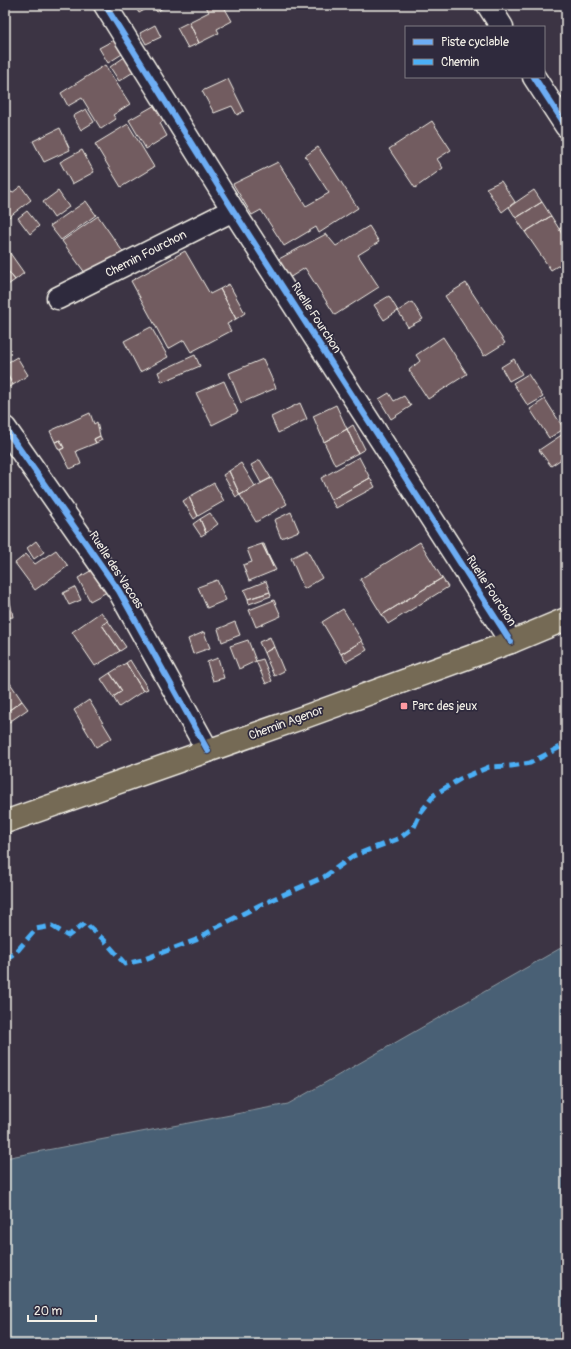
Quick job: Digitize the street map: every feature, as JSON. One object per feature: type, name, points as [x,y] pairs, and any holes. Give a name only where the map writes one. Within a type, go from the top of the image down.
[{"type":"main road","name":"Chemin Agenor","points":[[5,822],[208,752],[511,642],[566,619]]},
{"type":"street","name":"Ruelle Fourchon","points":[[105,5],[233,210],[511,642]]},
{"type":"street","points":[[488,5],[501,26]]},
{"type":"street","points":[[535,78],[566,126]]},
{"type":"street","name":"Chemin Fourchon","points":[[58,298],[233,210]]},
{"type":"street","name":"Ruelle des Vacoas","points":[[5,428],[119,591],[208,752]]},
{"type":"water","points":[[566,945],[566,1344],[5,1344],[5,1158],[288,1104]]},
{"type":"building","points":[[134,5],[149,5],[150,7],[139,13]]},
{"type":"building","points":[[152,5],[167,5],[157,12]]},
{"type":"building","points":[[205,5],[223,5],[232,21],[217,29],[219,33],[199,43],[189,22],[209,12]]},
{"type":"building","points":[[189,22],[199,43],[188,48],[177,28]]},
{"type":"building","points":[[155,25],[161,37],[146,44],[140,33]]},
{"type":"building","points":[[114,40],[122,54],[108,63],[99,48]]},
{"type":"building","points":[[126,56],[135,71],[119,81],[110,67]]},
{"type":"building","points":[[105,65],[130,104],[113,115],[116,119],[101,129],[82,98],[68,106],[61,93]]},
{"type":"building","points":[[228,79],[244,111],[237,115],[232,106],[214,113],[202,91]]},
{"type":"building","points":[[157,104],[166,119],[160,123],[167,136],[146,149],[129,120]]},
{"type":"building","points":[[86,109],[94,122],[81,130],[73,116]]},
{"type":"building","points":[[432,121],[451,150],[437,159],[443,168],[415,188],[389,149]]},
{"type":"building","points":[[128,124],[154,167],[121,187],[95,144]]},
{"type":"building","points":[[60,128],[70,150],[44,162],[33,141]]},
{"type":"building","points":[[318,147],[358,208],[319,233],[316,227],[284,246],[261,210],[252,215],[233,184],[278,162],[306,206],[329,193],[305,156]]},
{"type":"building","points":[[82,150],[94,172],[72,184],[60,162]]},
{"type":"building","points":[[501,181],[515,202],[502,212],[486,188]]},
{"type":"building","points":[[6,186],[12,193],[21,186],[31,200],[5,220],[5,187]]},
{"type":"building","points":[[534,190],[542,202],[516,218],[509,207]]},
{"type":"building","points":[[58,191],[69,207],[54,218],[43,202]]},
{"type":"building","points":[[86,201],[96,215],[61,240],[50,226]]},
{"type":"building","points":[[542,202],[551,216],[525,232],[516,218]]},
{"type":"building","points":[[27,211],[39,226],[30,234],[18,218]]},
{"type":"building","points":[[98,216],[123,252],[88,277],[62,241]]},
{"type":"building","points":[[551,216],[566,240],[566,261],[551,270],[525,232]]},
{"type":"building","points":[[566,225],[566,240],[559,229]]},
{"type":"building","points":[[369,226],[379,242],[358,255],[379,287],[335,315],[305,268],[289,278],[277,260],[326,234],[336,246]]},
{"type":"building","points":[[5,246],[24,273],[15,280],[5,267]]},
{"type":"building","points":[[185,251],[210,294],[220,289],[236,319],[227,324],[231,331],[191,352],[184,340],[168,349],[131,281]]},
{"type":"building","points":[[5,267],[15,280],[5,287]]},
{"type":"building","points":[[466,283],[505,343],[484,356],[445,296]]},
{"type":"building","points":[[229,284],[245,313],[236,319],[220,289]]},
{"type":"building","points":[[389,296],[398,311],[384,320],[374,305]]},
{"type":"building","points":[[412,302],[423,319],[408,327],[398,311]]},
{"type":"building","points":[[151,327],[168,357],[140,372],[124,341]]},
{"type":"building","points":[[443,337],[467,374],[428,399],[409,370],[420,361],[416,355]]},
{"type":"building","points":[[195,355],[200,366],[162,382],[158,372]]},
{"type":"building","points":[[17,357],[28,375],[13,385],[5,371],[5,364]]},
{"type":"building","points":[[263,359],[276,388],[241,403],[229,373]]},
{"type":"building","points":[[514,359],[522,374],[509,381],[501,367]]},
{"type":"building","points":[[5,371],[13,385],[5,389]]},
{"type":"building","points":[[528,374],[543,397],[528,406],[513,383]]},
{"type":"building","points":[[224,381],[238,412],[212,425],[196,393]]},
{"type":"building","points":[[389,393],[394,401],[404,396],[411,406],[391,419],[379,399]]},
{"type":"building","points":[[545,399],[564,429],[549,438],[530,409]]},
{"type":"building","points":[[300,403],[307,419],[278,433],[271,417]]},
{"type":"building","points":[[336,405],[347,429],[324,442],[313,416]]},
{"type":"building","points":[[90,413],[94,424],[97,422],[100,436],[94,439],[96,443],[76,451],[81,464],[70,469],[60,450],[64,448],[60,440],[55,442],[50,431]]},
{"type":"building","points":[[353,425],[365,449],[358,453],[347,429]]},
{"type":"building","points":[[347,429],[358,453],[335,465],[324,442]]},
{"type":"building","points":[[566,432],[566,456],[551,466],[539,450]]},
{"type":"building","points":[[100,436],[102,440],[96,443],[94,439]]},
{"type":"building","points":[[60,440],[64,448],[59,450],[55,442]]},
{"type":"building","points":[[359,457],[370,478],[331,500],[321,478]]},
{"type":"building","points":[[260,460],[271,478],[261,483],[251,465]]},
{"type":"building","points":[[241,463],[255,486],[240,495],[229,471]]},
{"type":"building","points":[[229,471],[240,495],[236,497],[223,475]]},
{"type":"building","points":[[271,478],[287,504],[256,522],[240,495]]},
{"type":"building","points":[[370,478],[375,487],[336,508],[331,500]]},
{"type":"building","points":[[214,483],[224,501],[198,516],[189,497]]},
{"type":"building","points":[[189,497],[198,516],[194,519],[183,501]]},
{"type":"building","points":[[291,512],[299,531],[281,538],[274,520]]},
{"type":"building","points":[[210,513],[218,524],[206,533],[200,519]]},
{"type":"building","points":[[200,519],[206,533],[201,536],[193,524]]},
{"type":"building","points":[[36,541],[44,552],[34,559],[27,548]]},
{"type":"building","points":[[420,542],[442,578],[382,615],[360,579]]},
{"type":"building","points":[[262,544],[264,544],[273,567]]},
{"type":"building","points":[[262,544],[276,570],[249,581],[243,565],[252,562],[247,549]]},
{"type":"building","points":[[56,550],[68,566],[35,590],[15,563],[26,554],[35,564]]},
{"type":"building","points":[[307,550],[322,578],[304,589],[291,558]]},
{"type":"building","points":[[94,569],[107,592],[90,601],[78,578]]},
{"type":"building","points":[[442,578],[448,587],[388,624],[382,615]]},
{"type":"building","points":[[217,580],[226,600],[207,608],[198,587]]},
{"type":"building","points":[[266,581],[270,592],[248,599],[244,590]]},
{"type":"building","points":[[75,587],[81,600],[69,605],[63,593]]},
{"type":"building","points":[[8,591],[13,617],[5,618],[5,592]]},
{"type":"building","points":[[270,592],[271,596],[249,604],[248,599]]},
{"type":"building","points":[[274,600],[281,616],[256,627],[249,610]]},
{"type":"building","points":[[343,609],[362,641],[341,654],[322,622]]},
{"type":"building","points":[[101,612],[108,621],[102,625],[120,651],[95,666],[72,632]]},
{"type":"building","points":[[108,621],[126,647],[120,651],[102,625]]},
{"type":"building","points":[[235,622],[240,635],[222,642],[218,629]]},
{"type":"building","points":[[204,632],[210,648],[193,654],[188,639]]},
{"type":"building","points":[[270,637],[274,647],[264,653],[259,642]]},
{"type":"building","points":[[248,640],[256,661],[239,669],[230,646]]},
{"type":"building","points":[[362,641],[367,650],[346,662],[341,654]]},
{"type":"building","points":[[274,647],[284,671],[274,676],[264,653]]},
{"type":"building","points":[[218,658],[224,678],[213,681],[207,662]]},
{"type":"building","points":[[263,659],[272,681],[266,684],[256,661]]},
{"type":"building","points":[[130,660],[148,689],[143,691],[126,663]]},
{"type":"building","points":[[126,663],[143,691],[119,707],[113,697],[122,691],[110,673]]},
{"type":"building","points":[[110,673],[122,691],[113,697],[101,679]]},
{"type":"building","points":[[6,677],[22,701],[5,713],[5,678]]},
{"type":"building","points":[[89,700],[112,738],[96,747],[74,710]]},
{"type":"building","points":[[22,701],[28,709],[5,725],[5,713]]},
{"type":"marked path","points":[[5,960],[18,950],[36,929],[52,926],[68,936],[85,923],[104,940],[125,964],[142,960],[196,940],[217,927],[260,905],[324,877],[353,856],[400,838],[414,827],[421,812],[434,795],[460,779],[489,767],[530,763],[566,744]]},
{"type":"cycle path","points":[[105,5],[233,210],[511,642]]},
{"type":"cycle path","points":[[535,78],[566,126]]},
{"type":"cycle path","points":[[5,428],[119,591],[208,751]]},
{"type":"place","name":"Parc des jeux","points":[[404,706]]}]
